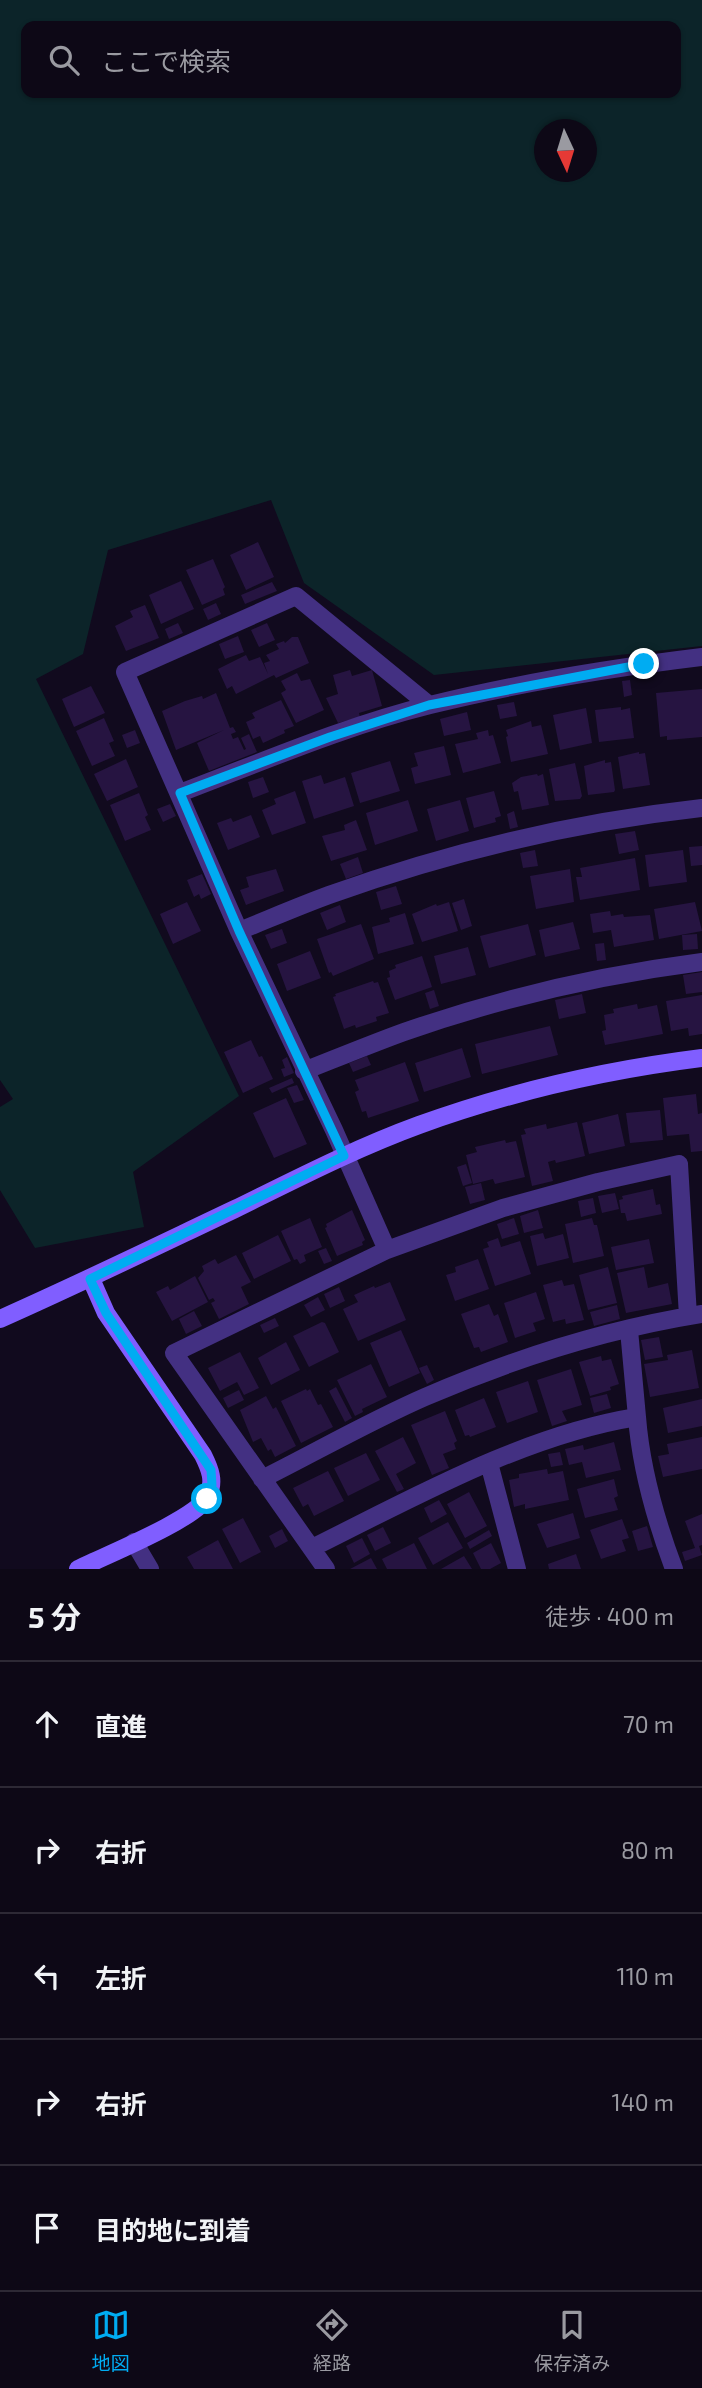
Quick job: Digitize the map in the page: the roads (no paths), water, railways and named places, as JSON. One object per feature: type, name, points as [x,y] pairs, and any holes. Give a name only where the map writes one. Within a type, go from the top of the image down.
[{"type":"street","points":[[387,1250],[239,931],[125,672],[296,596],[429,705]]},
{"type":"street","points":[[180,793],[330,737],[429,705],[630,666],[702,657]]},
{"type":"street","points":[[239,931],[329,895],[437,861],[559,829],[651,813],[702,808]]},
{"type":"street","points":[[304,1071],[405,1032],[487,1006],[598,979],[702,962]]},
{"type":"street","points":[[0,1319],[90,1279],[344,1156],[419,1125],[494,1100],[625,1068],[702,1058]]},
{"type":"street","points":[[262,1479],[423,1398],[470,1379],[587,1340],[695,1315],[680,1164],[598,1182],[503,1208],[387,1250],[174,1353],[262,1479],[312,1548],[326,1569]]},
{"type":"street","points":[[78,1569],[185,1518],[207,1499],[212,1485],[211,1470],[106,1313],[90,1279]]},
{"type":"street","points":[[629,1330],[637,1418],[649,1488],[674,1569]]},
{"type":"street","points":[[312,1548],[457,1476],[551,1440],[610,1422],[637,1418]]},
{"type":"street","points":[[489,1464],[517,1569]]},
{"type":"street","points":[[134,1542],[150,1569]]}]
